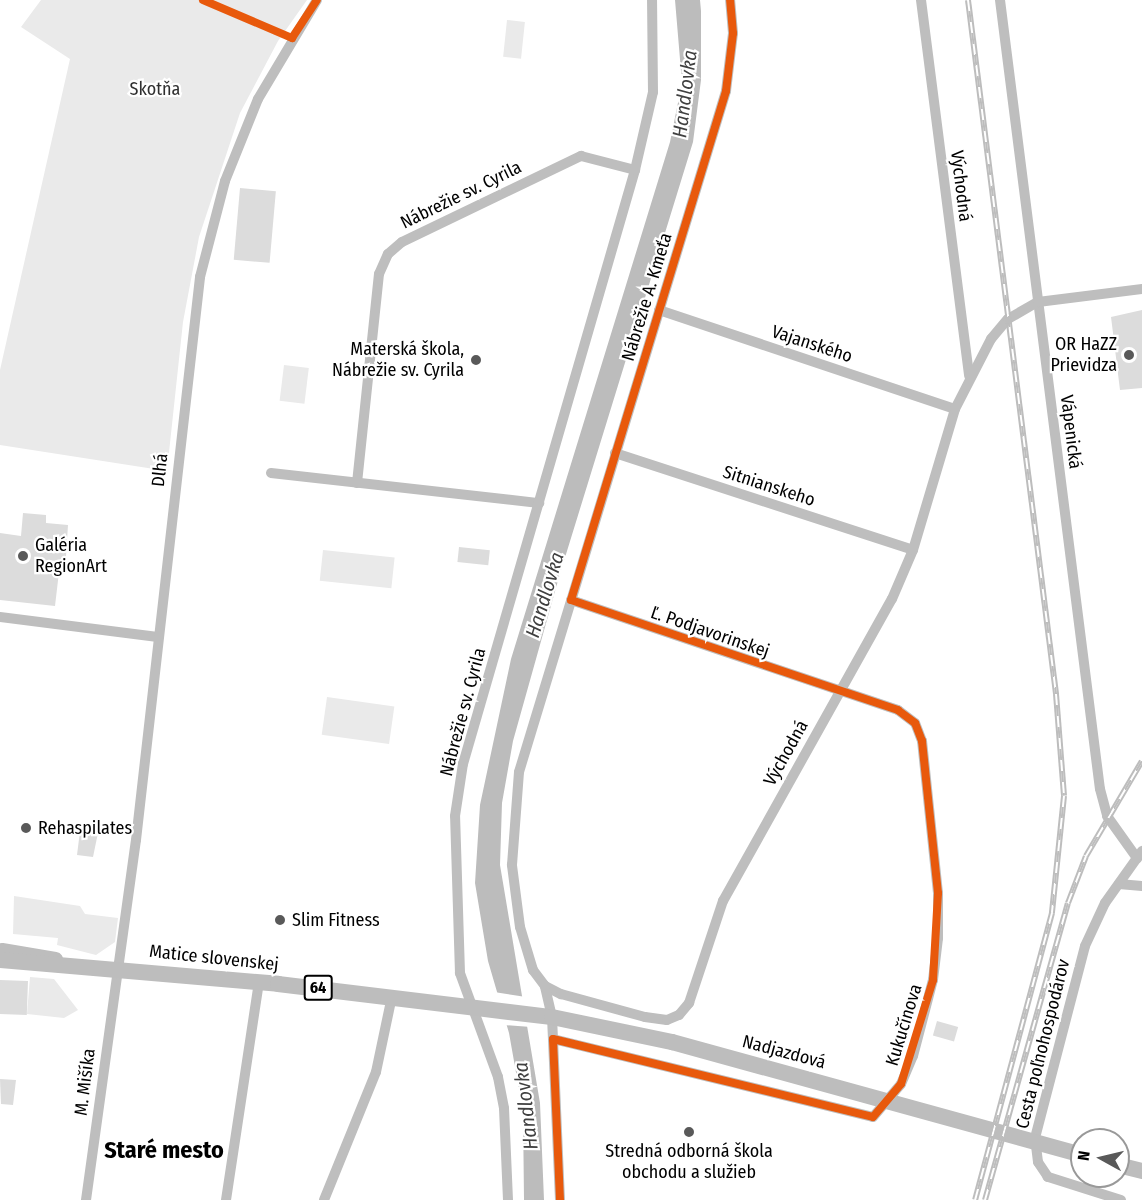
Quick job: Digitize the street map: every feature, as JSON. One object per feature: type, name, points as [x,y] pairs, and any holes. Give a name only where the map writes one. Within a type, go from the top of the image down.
[{"type":"main road","name":"Matice slovenskej","points":[[0,951],[35,953],[59,962]]},
{"type":"main road","name":"Matice slovenskej","points":[[0,960],[27,965],[59,962],[473,1005]]},
{"type":"main road","name":"Nadjazdová","points":[[473,1005],[604,1026],[1070,1152]]},
{"type":"street","name":"Dlhá","points":[[117,968],[195,312],[209,241],[225,181],[258,99],[317,0]]},
{"type":"street","name":"Nábrežie sv. Cyrila","points":[[508,1200],[504,1108],[473,1005],[460,973],[455,816],[463,764],[635,170],[653,92],[652,0]]},
{"type":"street","name":"Nábrežie A. Kmeťa","points":[[560,1200],[552,1017],[545,986],[533,970],[520,927],[512,865],[519,771],[726,91],[733,33],[730,0]]},
{"type":"street","name":"Východná","points":[[921,0],[969,376]]},
{"type":"street","name":"Vápenická","points":[[1000,0],[1100,789],[1107,816],[1140,855]]},
{"type":"street","name":"Nábrežie sv. Cyrila","points":[[357,483],[379,274],[388,254],[402,242],[581,156],[635,170]]},
{"type":"street","points":[[1038,302],[1142,289]]},
{"type":"street","name":"Východná","points":[[545,986],[596,1005],[667,1020],[689,1003],[723,901],[892,599],[913,550],[955,409],[969,376],[1008,319],[1038,302]]},
{"type":"street","name":"Vajanského","points":[[659,310],[955,409]]},
{"type":"street","name":"Sitnianskeho","points":[[615,453],[913,550]]},
{"type":"street","points":[[271,473],[538,503]]},
{"type":"street","name":"Ľ. Podjavorinskej","points":[[571,600],[839,692]]},
{"type":"street","points":[[0,617],[158,637]]},
{"type":"street","name":"Kukučínova","points":[[553,1039],[873,1117],[901,1084],[930,991],[938,938],[938,893],[922,741],[915,723],[898,710],[839,692]]},
{"type":"street","name":"Cesta poľnohospodárov","points":[[1121,1200],[1048,1177],[1038,1162],[1035,1138],[1085,946],[1119,884],[1140,855]]},
{"type":"street","points":[[1119,884],[1142,886]]},
{"type":"street","name":"M. Mišíka","points":[[86,1200],[117,968]]},
{"type":"street","points":[[226,1200],[259,982]]},
{"type":"street","points":[[324,1200],[376,1072],[392,996]]},
{"type":"street","points":[[587,1023],[596,1005]]},
{"type":"green space","name":"Skotňa","points":[[41,0],[307,0],[278,41],[240,113],[199,237],[183,322],[167,471],[0,445],[0,370],[70,59],[21,27]]},
{"type":"green space","points":[[507,20],[525,22],[521,59],[503,57]]},
{"type":"green space","points":[[284,365],[309,368],[304,404],[280,401]]},
{"type":"green space","points":[[323,550],[395,558],[391,588],[320,581]]},
{"type":"green space","points":[[327,697],[394,706],[389,744],[322,735]]},
{"type":"green space","points":[[14,896],[80,906],[85,914],[118,918],[115,942],[96,955],[57,945],[58,938],[13,934]]},
{"type":"green space","points":[[30,977],[54,979],[78,1010],[64,1018],[27,1014]]},
{"type":"water","name":"Handlovka","points":[[675,0],[700,0],[701,80],[693,142],[559,577],[513,741],[502,803],[500,865],[540,1103],[544,1200],[524,1200],[523,1112],[509,1033],[488,961],[475,883],[480,805],[511,659],[670,142],[682,83]]},
{"type":"pier","points":[[494,992],[526,997],[531,1027],[503,1025]]},
{"type":"building","points":[[240,188],[276,191],[270,263],[234,260]]},
{"type":"building","name":"OR HaZZ Prievidza","points":[[1142,310],[1142,388],[1120,390],[1111,317]]},
{"type":"building","points":[[23,513],[46,515],[46,523],[68,525],[65,572],[59,572],[55,606],[0,600],[0,533],[21,536]]},
{"type":"building","points":[[459,547],[490,550],[488,565],[457,562]]},
{"type":"building","points":[[81,823],[99,828],[93,857],[77,855]]},
{"type":"building","points":[[0,980],[28,981],[27,1015],[0,1014]]},
{"type":"building","points":[[937,1021],[958,1027],[954,1041],[933,1035]]},
{"type":"building","points":[[0,1079],[16,1080],[13,1105],[1,1104]]},
{"type":"railway","points":[[968,0],[1056,694],[1064,796],[1052,913],[975,1200]]},
{"type":"railway","points":[[985,1200],[1068,903],[1086,856],[1142,761]]},
{"type":"cycle path","points":[[203,0],[292,38],[317,0]]},
{"type":"cycle path","points":[[560,1200],[553,1039],[873,1117],[901,1084],[933,980],[938,893],[922,741],[915,723],[898,710],[571,600],[726,91],[733,33],[730,0]]},
{"type":"place","name":"OR HaZZ Prievidza","points":[[1129,355]]},
{"type":"place","name":"Materská škola, Nábrežie sv. Cyrila","points":[[476,360]]},
{"type":"place","name":"Galéria RegionArt","points":[[23,556]]},
{"type":"place","name":"Rehaspilates","points":[[26,828]]},
{"type":"place","name":"Slim Fitness","points":[[280,920]]},
{"type":"place","name":"Stredná odborná škola obchodu a služieb","points":[[689,1132]]},
{"type":"district","name":"Staré mesto","points":[[164,1151]]}]
